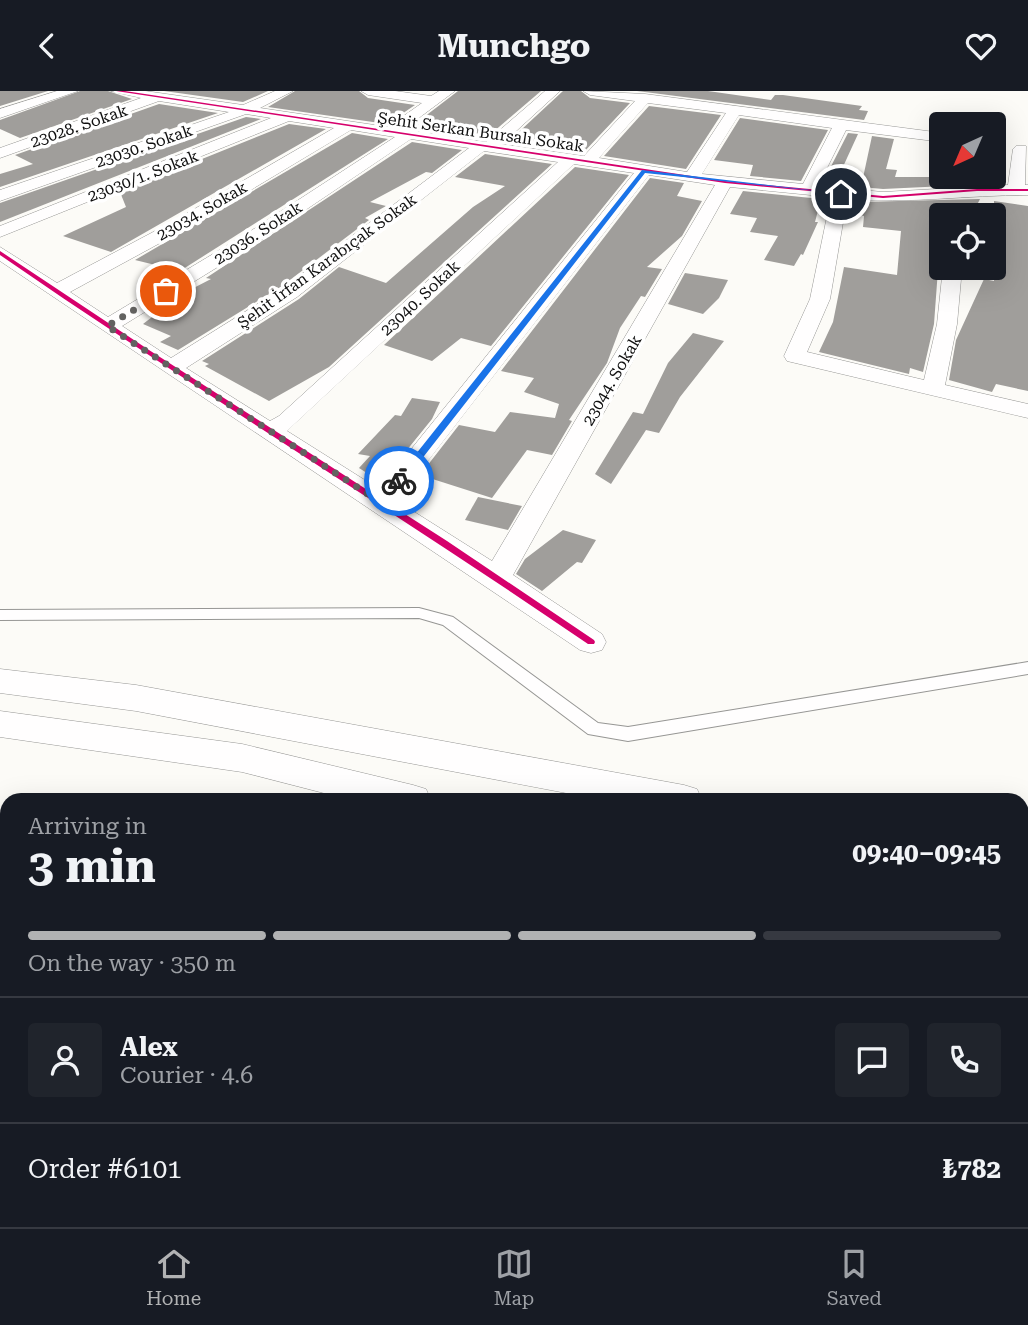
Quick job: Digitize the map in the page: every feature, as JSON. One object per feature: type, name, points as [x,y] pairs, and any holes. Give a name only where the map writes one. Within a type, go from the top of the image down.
[{"type":"street","points":[[0,114],[71,91]]},
{"type":"street","name":"Şehit Serkan Bursalı Sokak","points":[[118,91],[484,148],[725,182],[884,197],[1022,190]]},
{"type":"street","name":"23028. Sokak","points":[[0,153],[181,91]]},
{"type":"street","name":"23030. Sokak","points":[[0,196],[244,111],[286,91]]},
{"type":"street","points":[[368,91],[434,101]]},
{"type":"street","points":[[398,134],[448,91]]},
{"type":"street","name":"Şehit İrfan Karabıçak Sokak","points":[[170,368],[204,350],[315,272],[484,148],[553,91]]},
{"type":"street","points":[[590,91],[929,136]]},
{"type":"street","name":"23040. Sokak","points":[[269,432],[287,421],[645,98]]},
{"type":"street","points":[[691,178],[735,110]]},
{"type":"street","name":"23030/1. Sokak","points":[[0,232],[286,117]]},
{"type":"street","points":[[808,190],[841,125]]},
{"type":"street","name":"23034. Sokak","points":[[57,292],[178,226],[346,127]]},
{"type":"street","name":"23036. Sokak","points":[[107,326],[249,240],[398,134]]},
{"type":"street","points":[[1019,149],[1022,190]]},
{"type":"street","points":[[382,503],[644,171]]},
{"type":"street","name":"23044. Sokak","points":[[497,577],[725,182]]},
{"type":"street","points":[[948,193],[949,203]]},
{"type":"street","points":[[841,194],[820,299],[795,356],[1028,411]]},
{"type":"street","points":[[0,253],[170,368],[497,577],[591,642]]},
{"type":"street","points":[[933,389],[947,324],[952,280]]},
{"type":"street","points":[[0,681],[136,698],[646,793]]},
{"type":"street","points":[[0,724],[242,758],[384,793]]},
{"type":"lane","points":[[0,615],[419,613],[448,621],[594,729],[628,734],[1028,668]]},
{"type":"building","points":[[0,91],[48,91],[0,106]]},
{"type":"building","points":[[80,91],[108,91],[132,99],[20,138],[0,129],[0,120]]},
{"type":"building","points":[[164,91],[268,91],[243,102]]},
{"type":"building","points":[[295,91],[359,91],[368,98],[415,105],[387,124],[268,107]]},
{"type":"building","points":[[458,91],[541,91],[485,139],[411,127]]},
{"type":"building","points":[[563,91],[581,91],[590,98],[630,103],[583,153],[508,142]]},
{"type":"building","points":[[637,91],[708,91],[771,100],[775,95],[783,95],[862,106],[859,110],[868,111],[864,120]]},
{"type":"building","points":[[159,104],[218,113],[0,187],[0,174],[33,164],[15,155]]},
{"type":"building","points":[[649,106],[721,115],[686,169],[604,156]]},
{"type":"building","points":[[246,117],[261,119],[0,222],[0,203]]},
{"type":"building","points":[[740,118],[828,130],[801,181],[750,176],[753,165],[714,160]]},
{"type":"building","points":[[289,124],[326,129],[111,252],[63,236],[126,207],[120,192]]},
{"type":"building","points":[[352,133],[388,139],[180,271],[135,260]]},
{"type":"building","points":[[848,133],[858,134],[836,182],[825,181],[822,184]]},
{"type":"building","points":[[872,136],[894,139],[886,169],[897,170],[895,177],[929,177],[929,187],[861,187]]},
{"type":"building","points":[[412,142],[462,150],[432,173],[426,172],[370,202],[386,206],[365,218],[369,220],[282,286],[178,350],[160,342],[171,336],[143,324],[182,294],[211,279],[206,278]]},
{"type":"building","points":[[485,154],[552,164],[329,367],[269,401],[205,366],[209,364],[202,361],[299,299],[339,267],[386,283],[473,207],[505,186],[455,177]]},
{"type":"building","points":[[575,167],[629,175],[491,346],[461,338],[432,361],[384,345]]},
{"type":"building","points":[[650,178],[684,183],[677,196],[702,201],[682,236],[647,267],[662,269],[645,297],[641,296],[620,328],[607,363],[569,420],[572,421],[552,455],[527,450],[492,498],[420,475],[459,425],[495,432],[510,412],[555,418],[559,404],[524,392],[534,378],[501,371]]},
{"type":"building","points":[[743,191],[821,199],[815,222],[818,222],[803,255],[801,254],[794,266],[764,260],[778,236],[750,232],[757,218],[730,214]]},
{"type":"building","points":[[980,199],[978,203],[929,203],[929,280],[937,280],[934,324],[923,372],[910,368],[909,374],[819,352],[833,322],[844,267],[897,275],[901,231],[863,227],[864,216],[855,214],[858,202]]},
{"type":"building","points":[[994,201],[1028,206],[1028,391],[996,384],[992,392],[949,380],[956,340],[984,280],[1006,280],[1006,203]]},
{"type":"building","points":[[685,273],[728,280],[719,298],[703,314],[668,304]]},
{"type":"building","points":[[693,333],[724,341],[680,397],[659,433],[646,430],[611,484],[595,474],[633,412],[643,414],[668,363]]},
{"type":"building","points":[[412,398],[440,402],[432,419],[381,482],[359,468],[370,456],[358,454],[395,415],[401,416]]},
{"type":"building","points":[[478,497],[522,506],[508,530],[465,520]]},
{"type":"building","points":[[563,530],[596,540],[582,563],[577,562],[542,591],[516,574],[525,559]]},
{"type":"cycle path","points":[[118,91],[725,182],[883,197],[977,190],[1028,190]]},
{"type":"cycle path","points":[[0,253],[146,352],[444,543],[591,642]]},
{"type":"way so far","points":[[166,291],[107,326],[382,503],[399,481]]},
{"type":"route","points":[[399,481],[644,171],[841,194]]}]
